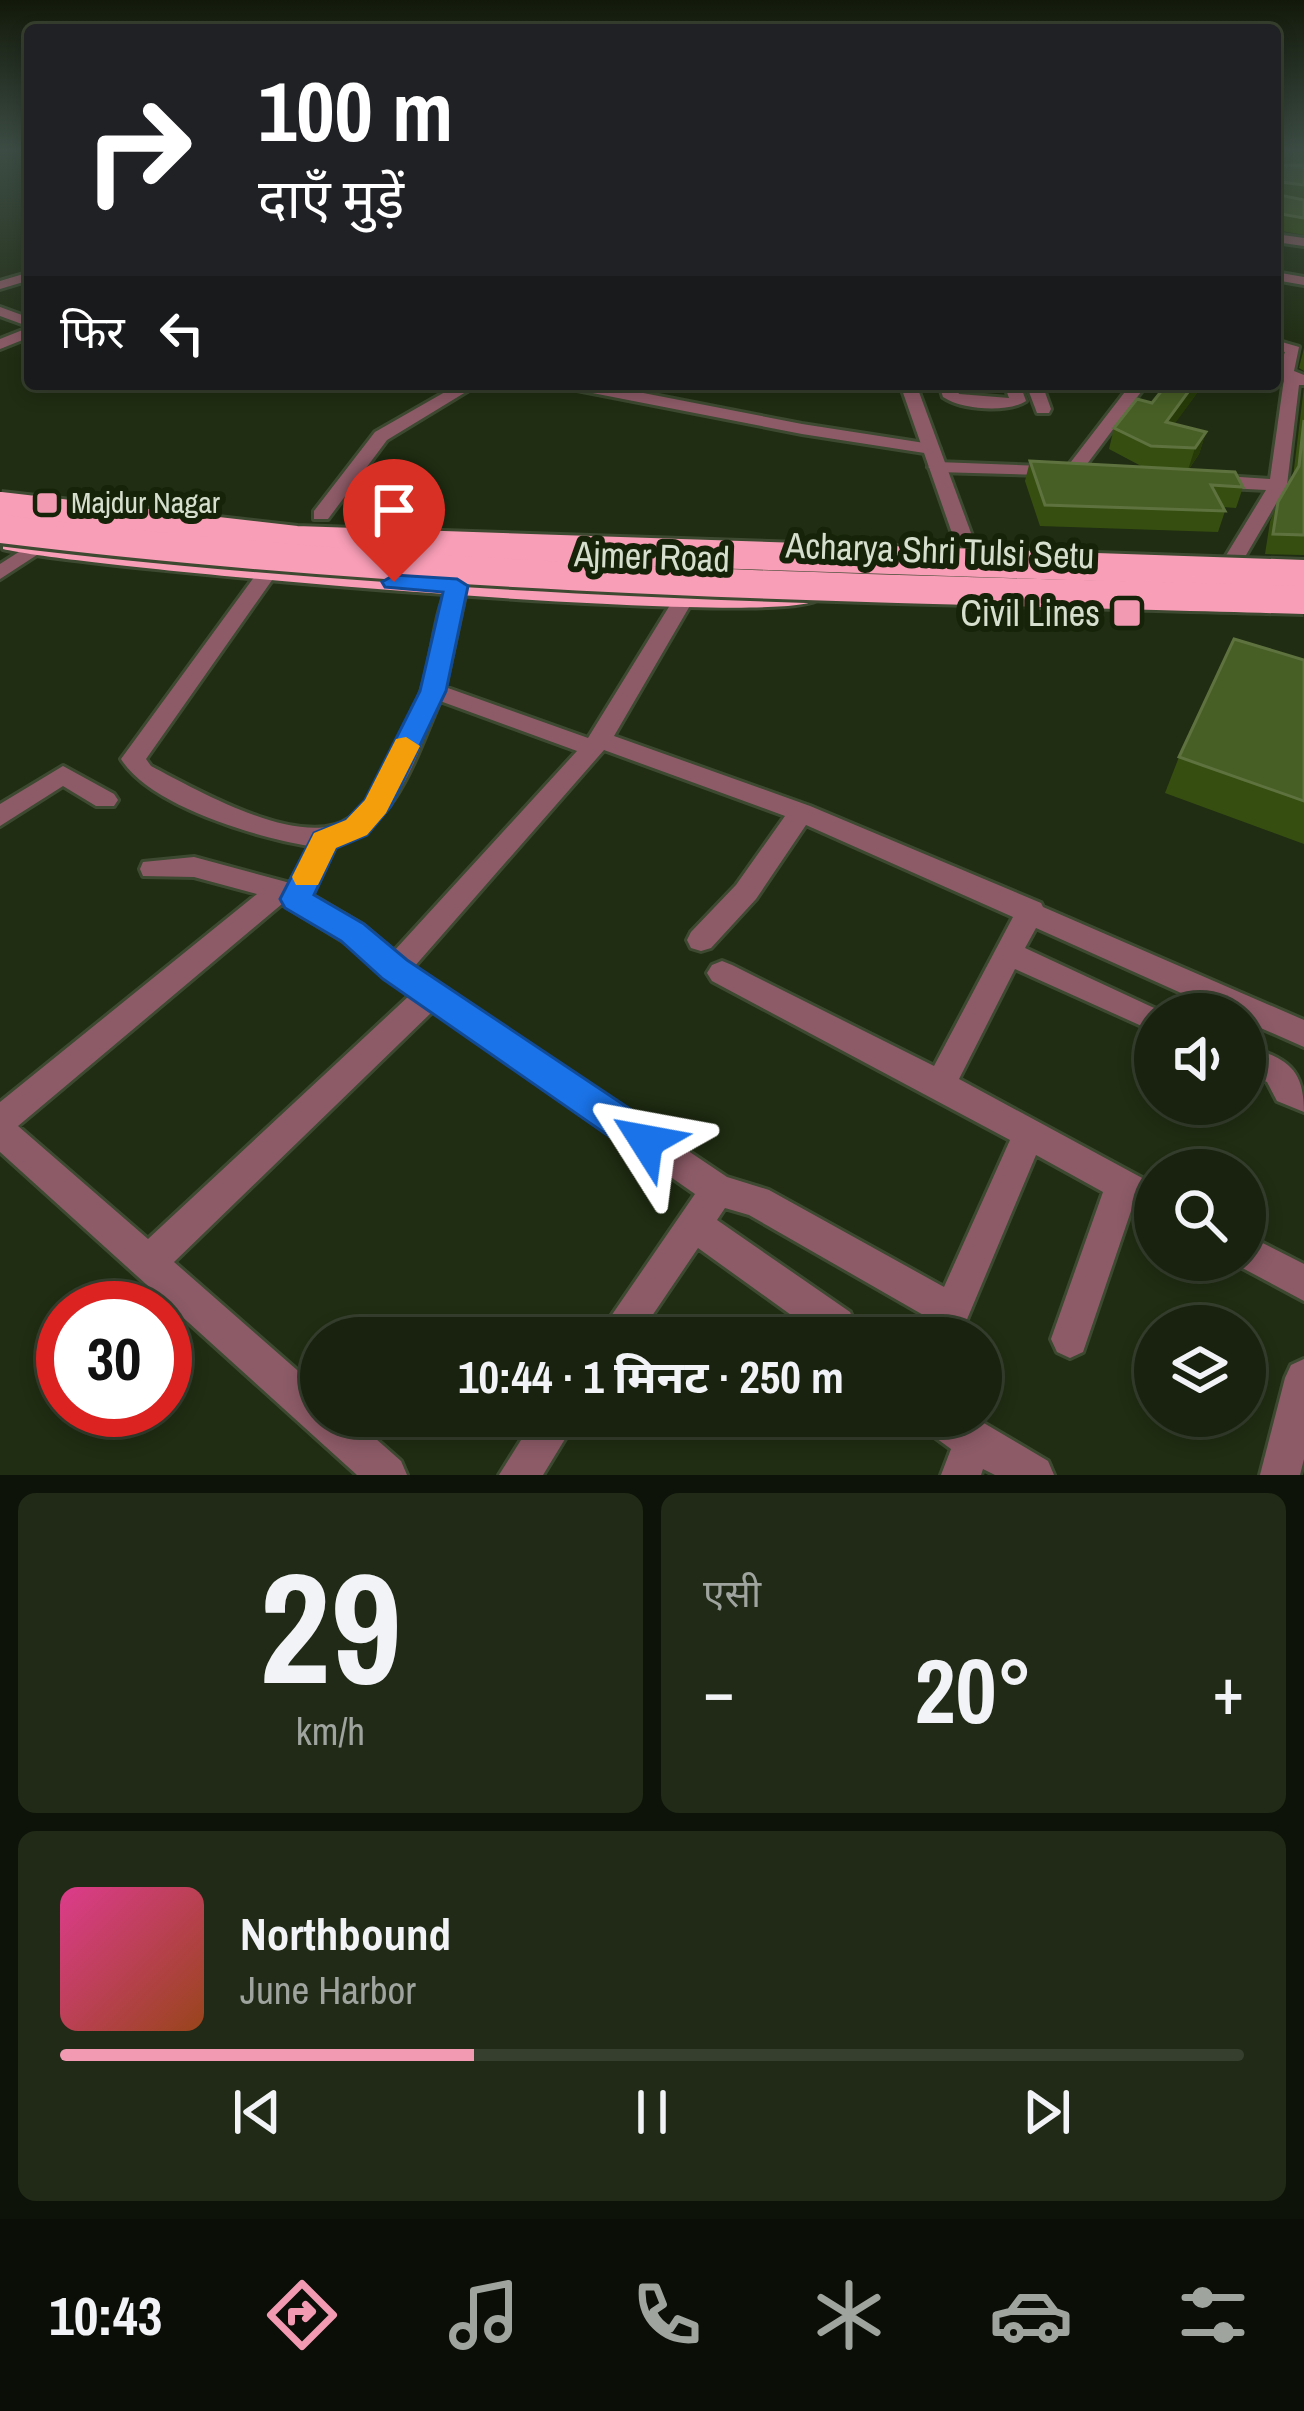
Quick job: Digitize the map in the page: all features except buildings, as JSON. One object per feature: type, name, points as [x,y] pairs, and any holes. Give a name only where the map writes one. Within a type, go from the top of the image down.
[{"type":"highway","name":"Ajmer Road","points":[[0,501],[296,532],[1304,571]]},
{"type":"highway","name":"Acharya Shri Tulsi Setu","points":[[0,501],[296,540],[1304,571]]},
{"type":"highway","points":[[1,537],[52,503]]},
{"type":"highway","name":"Ajmer Road","points":[[1,537],[36,547],[267,573],[457,586],[1304,614]]},
{"type":"highway","name":"Acharya Shri Tulsi Setu","points":[[1,537],[433,571],[1304,600]]},
{"type":"street","points":[[1229,567],[1278,485],[1298,379],[1285,373],[1299,351]]},
{"type":"street","points":[[321,515],[381,436],[461,390]]},
{"type":"street","points":[[600,390],[934,458],[1095,473]]},
{"type":"street","points":[[665,404],[668,390]]},
{"type":"street","points":[[910,390],[986,604]]},
{"type":"street","points":[[948,390],[956,399],[1012,403],[1018,401],[1014,390]]},
{"type":"street","points":[[1036,390],[1043,409]]},
{"type":"street","points":[[1072,472],[1134,390]]},
{"type":"street","points":[[1186,479],[1278,485]]},
{"type":"street","points":[[0,573],[36,547]]},
{"type":"street","points":[[267,573],[133,759],[142,772],[194,798],[277,831],[325,841]]},
{"type":"street","points":[[0,1121],[288,895],[325,841],[357,827],[376,806],[433,691],[457,586]]},
{"type":"street","points":[[395,969],[596,744],[685,597]]},
{"type":"street","points":[[433,691],[801,812],[1304,1034]]},
{"type":"street","points":[[0,818],[63,774],[105,800]]},
{"type":"street","points":[[701,940],[746,892],[801,812]]},
{"type":"street","points":[[153,869],[194,867],[288,895],[352,933],[395,969],[718,1190],[758,1201],[952,1310],[1029,1134]]},
{"type":"street","points":[[940,1084],[1030,910]]},
{"type":"street","points":[[1008,953],[1134,1010]]},
{"type":"street","points":[[722,973],[940,1084],[1134,1191]]},
{"type":"street","points":[[148,1263],[431,994]]},
{"type":"street","points":[[1266,1067],[1278,1072],[1288,1090],[1304,1098]]},
{"type":"street","points":[[0,1131],[387,1475]]},
{"type":"street","points":[[1070,1339],[1123,1185]]},
{"type":"street","points":[[630,1317],[718,1190]]},
{"type":"street","points":[[694,1224],[826,1317]]},
{"type":"street","points":[[1266,1262],[1304,1283]]},
{"type":"street","points":[[1280,1475],[1304,1378]]},
{"type":"street","points":[[519,1475],[545,1437]]},
{"type":"street","points":[[967,1458],[1034,1475]]},
{"type":"railway","points":[[0,518],[340,558],[1304,589]]},
{"type":"slow traffic","points":[[307,877],[325,841],[357,827],[376,806],[406,746]]},
{"type":"place","name":"Majdur Nagar","points":[[47,503]]},
{"type":"place","name":"Civil Lines","points":[[1127,613]]},
{"type":"route","points":[[394,582],[457,586],[433,691],[376,806],[357,827],[325,841],[296,899],[352,933],[395,969],[646,1141]]}]
